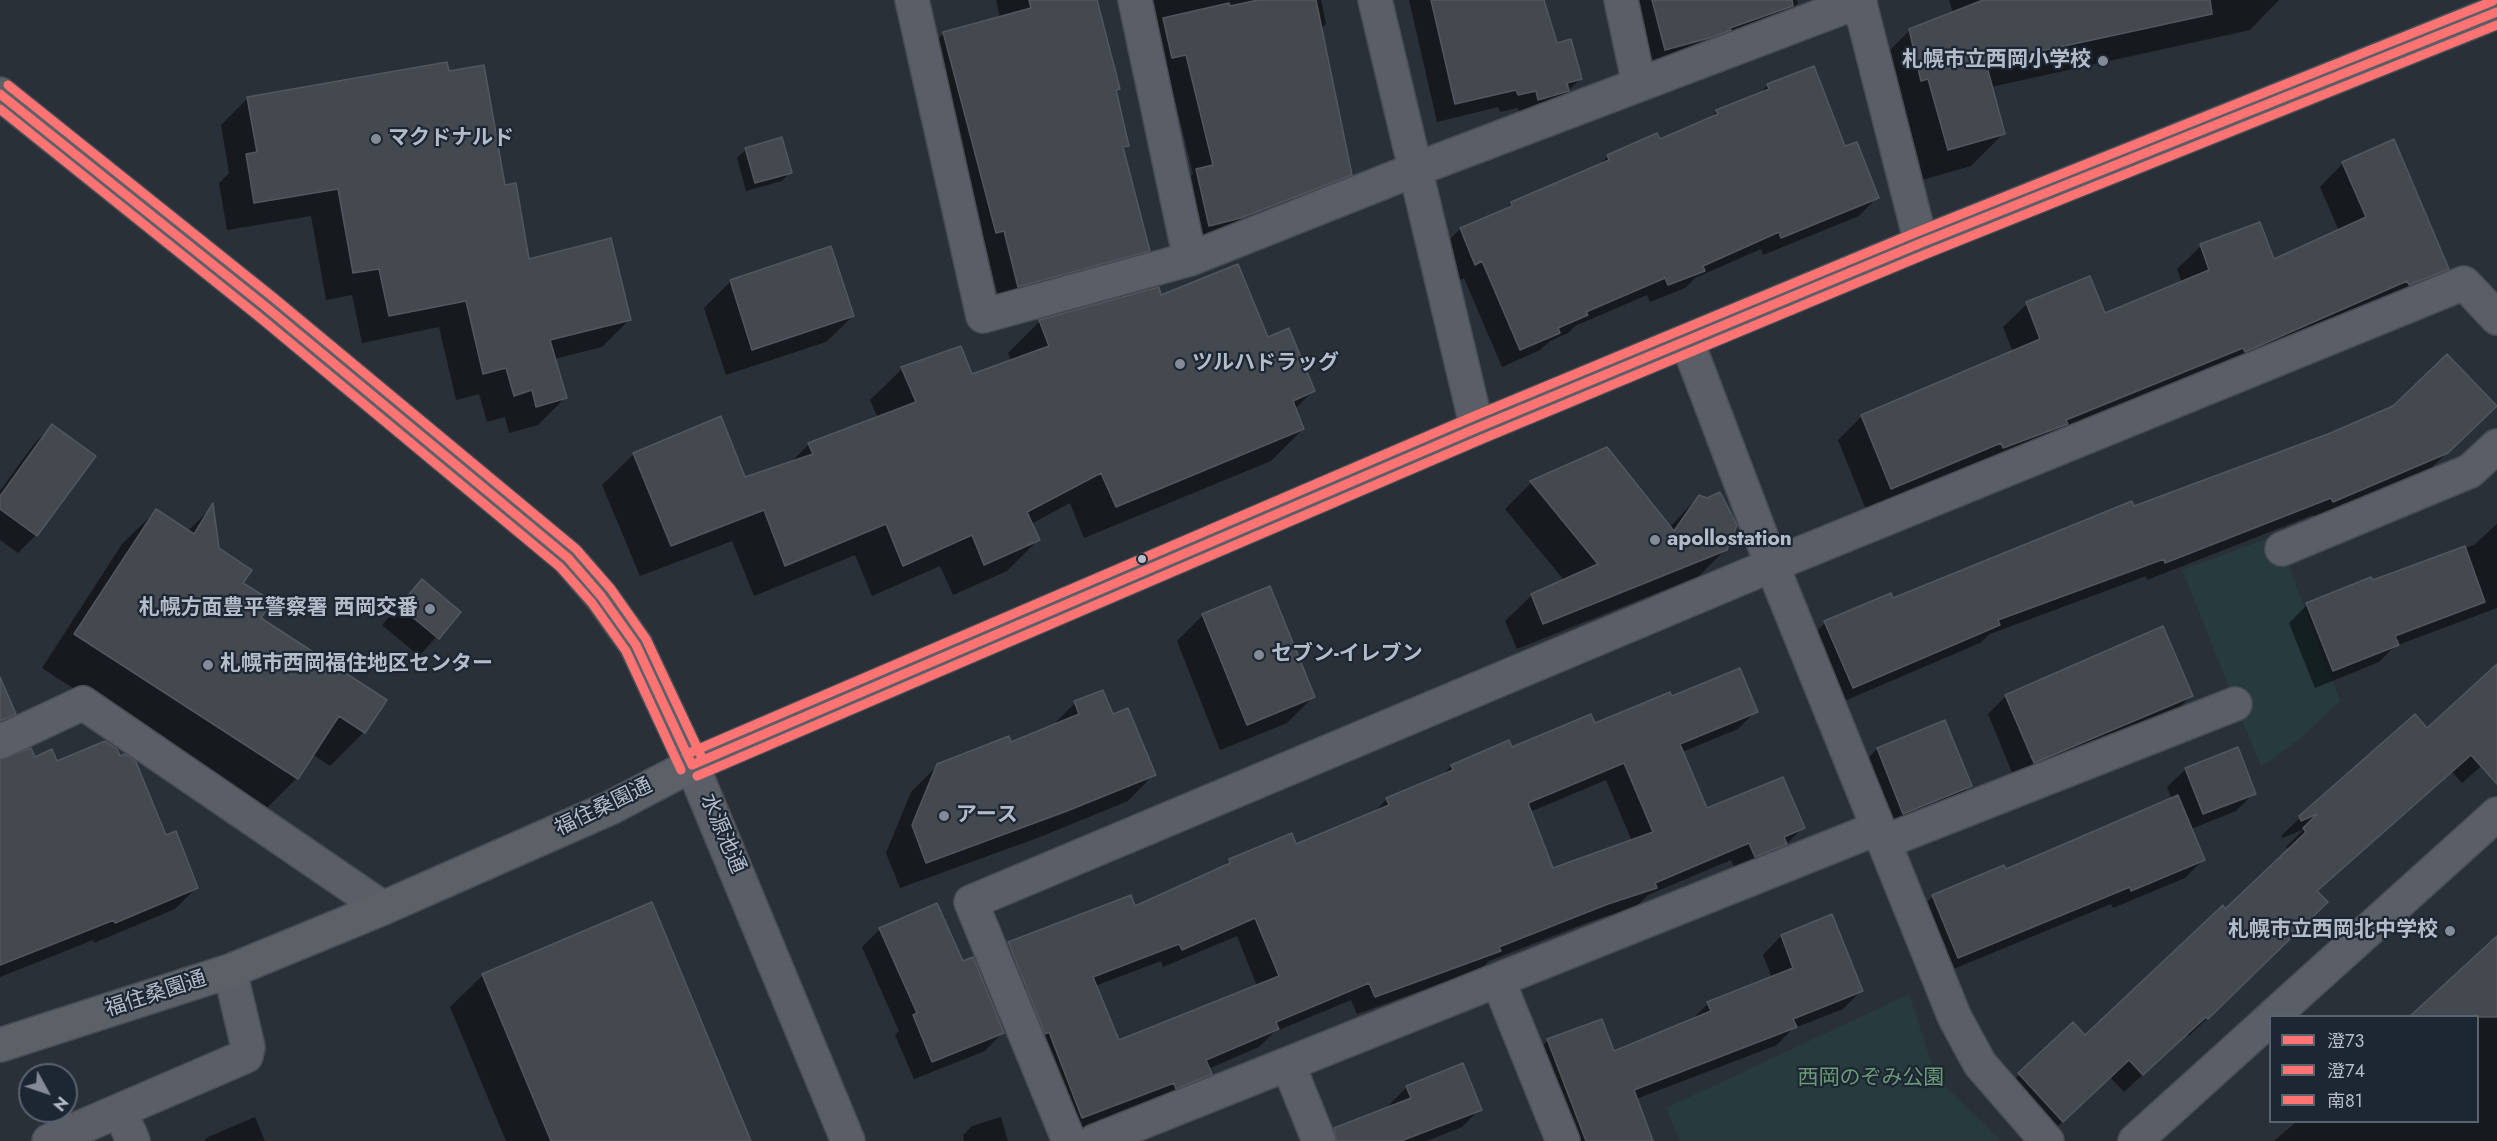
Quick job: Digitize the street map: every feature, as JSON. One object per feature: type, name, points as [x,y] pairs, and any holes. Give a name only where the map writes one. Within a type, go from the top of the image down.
[{"type":"main road","name":"水源池通","points":[[0,94],[266,307],[568,558],[601,596],[636,645],[692,765]]},
{"type":"main road","name":"福住桑園通","points":[[0,1045],[230,971],[383,908],[610,808],[692,765]]},
{"type":"street","points":[[912,0],[983,316],[1190,259],[1414,170],[1860,1],[1921,243]]},
{"type":"street","points":[[1135,0],[1190,259]]},
{"type":"street","points":[[1375,0],[1477,428]]},
{"type":"street","points":[[1621,0],[1640,84]]},
{"type":"street","name":"福住桑園通","points":[[692,765],[1477,428],[1921,243],[2497,12]]},
{"type":"street","points":[[1069,1141],[971,902],[1772,565],[2464,283],[2497,318]]},
{"type":"street","points":[[1687,341],[1772,565],[1955,1018],[1980,1064],[2047,1141]]},
{"type":"street","points":[[2282,549],[2470,471],[2497,446]]},
{"type":"street","points":[[0,742],[83,703],[383,908]]},
{"type":"street","points":[[1095,1141],[1498,980],[2235,704]]},
{"type":"street","name":"水源池通","points":[[692,765],[848,1141]]},
{"type":"street","points":[[2275,1015],[2497,814]]},
{"type":"street","points":[[49,1141],[246,1056],[248,1047],[230,971]]},
{"type":"street","points":[[1498,980],[1563,1141]]},
{"type":"street","points":[[2135,1141],[2269,1021]]},
{"type":"street","points":[[1288,1064],[1319,1141]]},
{"type":"street","points":[[120,1111],[133,1141]]},
{"type":"green space","points":[[2277,535],[2340,701],[2302,737],[2261,767],[2182,570]]},
{"type":"green space","name":"西岡のぞみ公園","points":[[1909,994],[1936,1077],[2001,1141],[1680,1141],[1666,1108]]},
{"type":"building","points":[[1029,0],[1097,0],[1120,89],[1116,90],[1129,146],[1123,147],[1150,251],[1018,287],[1004,231],[996,233],[943,32],[1031,8]]},
{"type":"building","points":[[1258,0],[1316,0],[1352,175],[1241,218],[1209,226],[1196,169],[1213,165],[1186,55],[1172,58],[1163,18],[1229,3],[1230,6]]},
{"type":"building","points":[[1431,0],[1544,0],[1557,43],[1571,39],[1582,79],[1567,83],[1569,91],[1538,100],[1536,91],[1518,95],[1516,90],[1455,104]]},
{"type":"building","points":[[1652,0],[1792,0],[1793,6],[1730,28],[1731,30],[1713,37],[1665,50]]},
{"type":"building","points":[[1983,0],[2210,0],[2212,14],[1986,63],[2005,134],[1948,150],[1928,79],[1921,81],[1909,29]]},
{"type":"building","points":[[447,62],[449,71],[484,65],[505,185],[516,183],[529,259],[611,238],[631,320],[550,340],[567,398],[536,407],[532,390],[514,396],[506,368],[483,374],[466,301],[389,316],[379,269],[353,273],[338,189],[254,203],[246,154],[257,152],[247,97]]},
{"type":"building","points":[[1814,66],[1845,146],[1857,142],[1879,198],[1781,238],[1779,232],[1703,266],[1705,271],[1668,285],[1665,278],[1586,312],[1588,315],[1558,328],[1560,333],[1520,350],[1482,261],[1475,265],[1460,228],[1512,206],[1511,202],[1609,160],[1607,155],[1657,133],[1660,139],[1718,114],[1716,110],[1769,89],[1767,84]]},
{"type":"building","points":[[782,137],[792,173],[755,183],[745,148]]},
{"type":"building","points":[[2394,139],[2449,269],[2409,285],[2407,281],[2245,352],[2243,348],[2066,420],[2068,424],[2003,448],[2001,443],[1891,489],[1861,415],[2040,339],[2026,302],[2090,276],[2105,313],[2209,270],[2200,244],[2260,222],[2274,259],[2366,217],[2342,162]]},
{"type":"building","points":[[831,246],[854,316],[752,350],[730,280]]},
{"type":"building","points":[[1238,264],[1268,337],[1289,328],[1315,391],[1293,401],[1304,429],[1116,507],[1101,473],[1027,512],[1040,540],[984,565],[972,535],[903,566],[886,524],[785,566],[764,510],[671,546],[633,453],[721,416],[745,477],[813,454],[808,443],[916,402],[901,367],[961,346],[972,374],[1049,346],[1039,320],[1159,287],[1161,295]]},
{"type":"building","points":[[2447,354],[2497,406],[2448,453],[2333,502],[2331,498],[2165,563],[2164,559],[1998,620],[2000,625],[1853,688],[1824,621],[1891,593],[1893,598],[2132,501],[2134,506],[2328,434],[2393,406]]},
{"type":"building","points":[[52,424],[96,456],[37,536],[0,509],[0,496]]},
{"type":"building","name":"apollostation","points":[[1607,447],[1674,531],[1699,495],[1707,498],[1720,492],[1737,525],[1727,550],[1543,624],[1531,594],[1598,564],[1530,481]]},
{"type":"building","points":[[213,503],[219,548],[252,570],[243,583],[272,601],[261,618],[387,700],[365,733],[339,716],[298,779],[74,634],[156,509],[194,534]]},
{"type":"building","points":[[2465,546],[2485,602],[2395,636],[2399,645],[2333,671],[2306,603],[2371,577],[2373,580]]},
{"type":"building","name":"札幌方面豊平警察署 西岡交番","points":[[422,579],[461,612],[439,639],[399,606]]},
{"type":"building","name":"セブン-イレブン","points":[[1270,586],[1315,697],[1247,725],[1202,614]]},
{"type":"building","points":[[2163,626],[2193,696],[2034,763],[2005,695]]},
{"type":"building","points":[[2497,664],[2497,784],[2471,755],[2317,891],[2328,902],[2208,1019],[2206,1017],[2143,1075],[2129,1060],[2063,1122],[2018,1073],[2073,1022],[2085,1035],[2223,905],[2225,909],[2306,832],[2303,828],[2317,814],[2301,821],[2299,816],[2415,714],[2427,728]]},
{"type":"building","points":[[1740,668],[1758,712],[1680,744],[1707,808],[1783,777],[1805,828],[1784,837],[1787,844],[1755,857],[1749,843],[1655,883],[1657,888],[1608,904],[1499,947],[1501,951],[1375,997],[1369,983],[1276,1022],[1279,1029],[1206,1060],[1212,1074],[1176,1089],[1174,1083],[1082,1118],[1049,1032],[1045,1034],[1008,942],[1131,895],[1135,906],[1230,863],[1229,859],[1292,833],[1296,844],[1389,805],[1386,798],[1453,770],[1451,765],[1509,740],[1512,747],[1591,714],[1595,723],[1670,692],[1672,696]],"holes":[[[1624,763],[1653,832],[1553,868],[1528,803]],[[1255,918],[1279,976],[1119,1040],[1093,977],[1179,944],[1182,950]]]},
{"type":"building","points":[[0,677],[16,714],[0,721]]},
{"type":"building","points":[[1103,690],[1113,714],[1128,708],[1156,775],[1067,811],[926,863],[912,825],[937,764],[1009,736],[1011,742],[1079,714],[1074,701]]},
{"type":"building","points":[[1945,720],[1972,786],[1903,814],[1877,748]]},
{"type":"building","points":[[105,741],[117,749],[120,756],[125,754],[136,762],[166,835],[176,831],[198,888],[115,923],[114,920],[0,965],[0,760],[31,748],[35,757],[52,749],[57,761]]},
{"type":"building","points":[[2238,747],[2256,794],[2203,814],[2185,768]]},
{"type":"building","points":[[2178,795],[2205,860],[2131,891],[2130,887],[1958,958],[1932,895],[2004,865],[2006,869]]},
{"type":"building","points":[[652,902],[751,1141],[551,1141],[482,974]]},
{"type":"building","points":[[937,903],[963,961],[973,957],[1004,1033],[932,1062],[913,1015],[917,1013],[879,928]]},
{"type":"building","points":[[1832,914],[1863,991],[1793,1019],[1797,1027],[1634,1090],[1653,1141],[1586,1141],[1547,1039],[1602,1019],[1614,1051],[1711,1011],[1707,1002],[1793,968],[1781,935]]},
{"type":"building","points":[[2497,936],[2497,1017],[2411,1015]]},
{"type":"building","points":[[1463,1063],[1482,1110],[1401,1141],[1337,1141],[1334,1128],[1411,1098],[1406,1086]]},
{"type":"transit line","name":"南81","points":[[687,754],[1472,417],[1917,232],[2493,1]]},
{"type":"transit line","name":"澄73","points":[[692,765],[1477,428],[1921,243],[2497,12]]},
{"type":"transit line","name":"澄74","points":[[697,776],[1482,439],[1926,254],[2497,25]]},
{"type":"transit line","name":"南81","points":[[8,85],[274,298],[576,549],[611,589],[646,639],[703,760]]},
{"type":"transit line","name":"澄73","points":[[0,94],[266,307],[568,558],[601,596],[636,645],[692,765]]},
{"type":"transit line","name":"澄74","points":[[0,109],[258,316],[560,567],[592,603],[626,651],[681,770]]},
{"type":"place","name":"札幌市立西岡小学校","points":[[2103,61]]},
{"type":"place","name":"マクドナルド","points":[[376,139]]},
{"type":"place","name":"ツルハドラッグ","points":[[1180,364]]},
{"type":"place","name":"apollostation","points":[[1655,540]]},
{"type":"place","name":"札幌方面豊平警察署 西岡交番","points":[[430,609]]},
{"type":"place","name":"セブン-イレブン","points":[[1259,655]]},
{"type":"place","name":"札幌市西岡福住地区センター","points":[[208,665]]},
{"type":"place","name":"アース","points":[[944,816]]},
{"type":"place","name":"札幌市立西岡北中学校","points":[[2450,931]]}]
